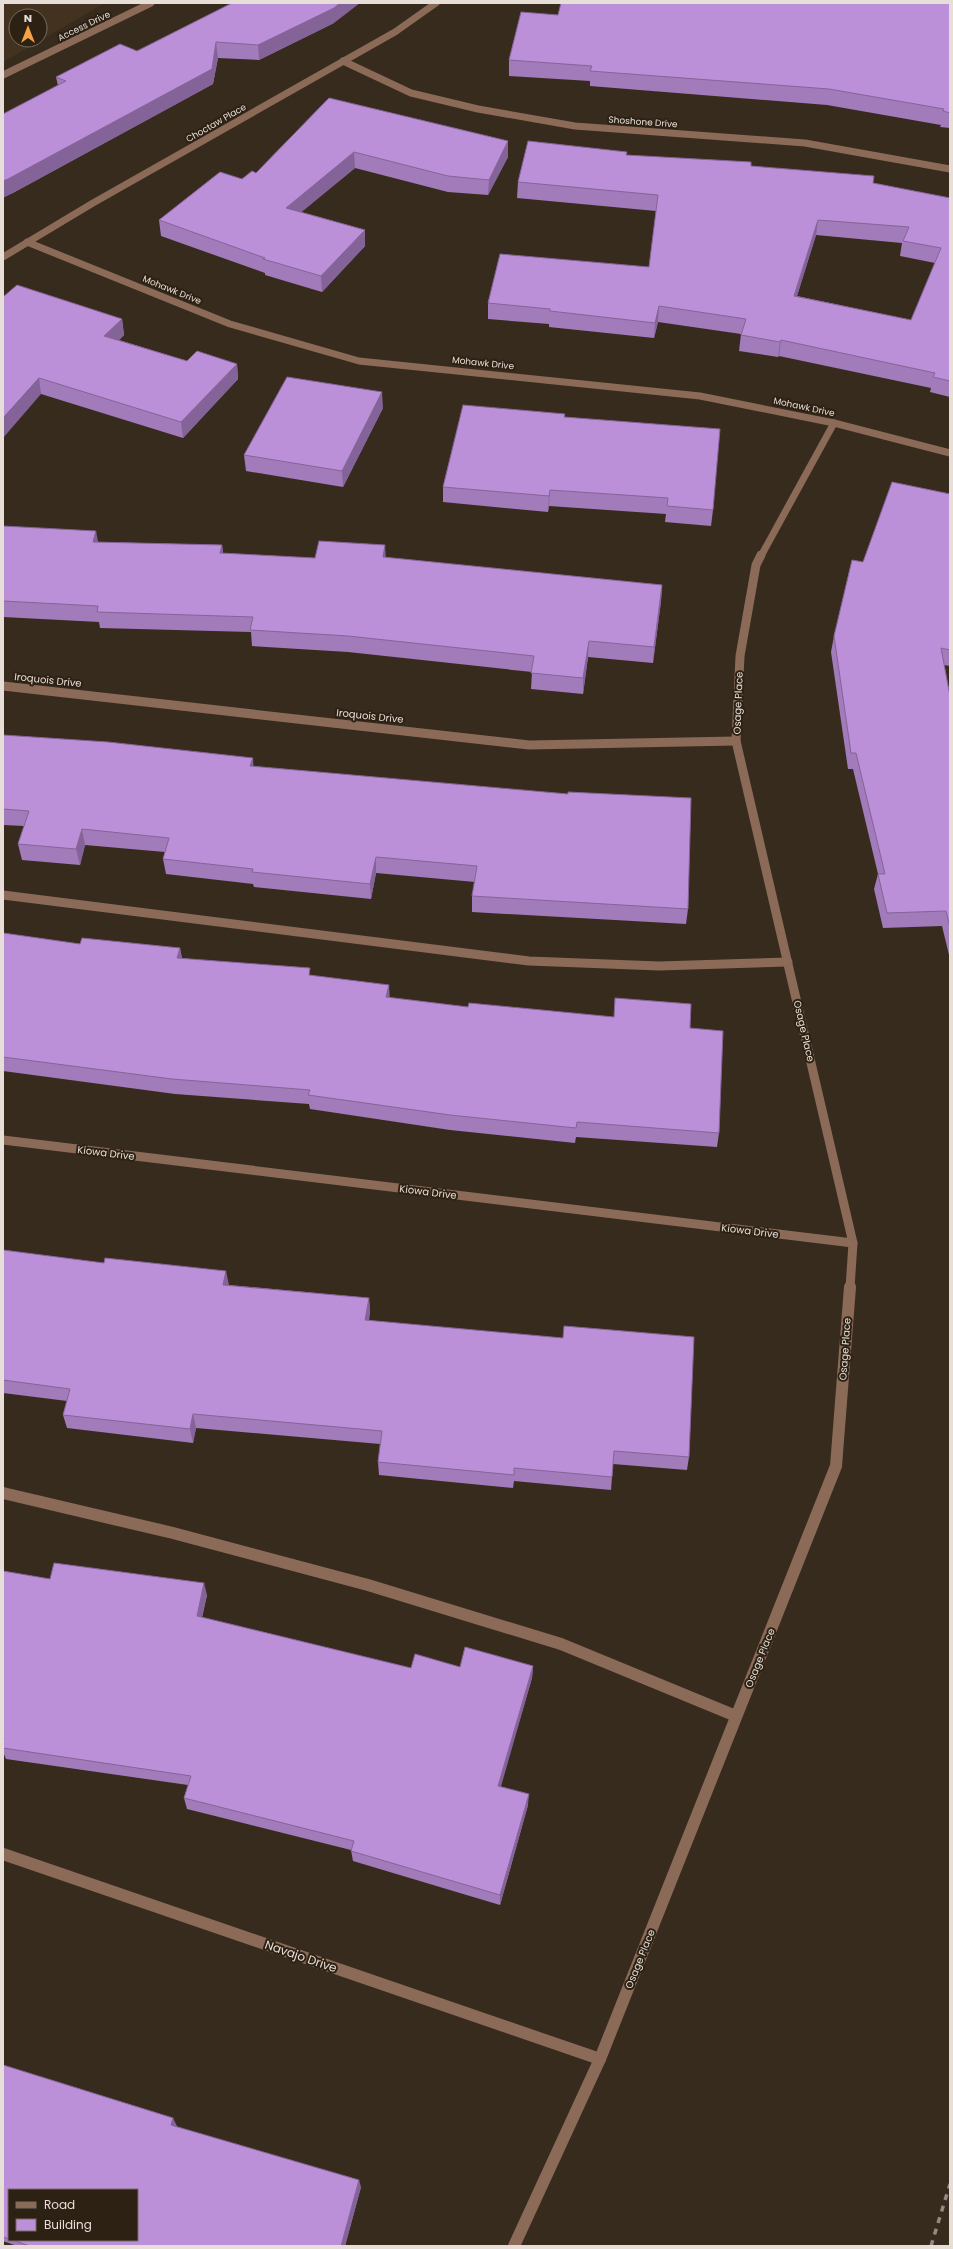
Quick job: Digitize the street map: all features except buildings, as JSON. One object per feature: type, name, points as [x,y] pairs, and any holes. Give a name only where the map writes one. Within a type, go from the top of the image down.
[{"type":"street","name":"Access Drive","points":[[3,75],[151,3]]},
{"type":"street","name":"Choctaw Place","points":[[3,256],[396,32],[436,3]]},
{"type":"street","name":"Shoshone Drive","points":[[343,61],[411,92],[478,109],[575,126],[805,144],[950,169]]},
{"type":"street","name":"Mohawk Drive","points":[[28,242],[230,324],[359,361],[700,396],[834,423],[950,453]]},
{"type":"street","name":"Osage Place","points":[[514,2246],[600,2059],[836,1466],[853,1243],[736,741],[740,656],[756,565],[834,423]]},
{"type":"street","name":"Iroquois Drive","points":[[3,686],[529,744],[736,741]]},
{"type":"street","points":[[3,895],[529,961],[600,965],[729,967],[788,962]]},
{"type":"street","name":"Kiowa Drive","points":[[3,1140],[853,1243]]},
{"type":"street","points":[[3,1492],[173,1533],[368,1585],[561,1644],[736,1716]]},
{"type":"street","name":"Navajo Drive","points":[[3,1854],[600,2059]]},
{"type":"shaded area","points":[[3,3],[105,3],[48,36],[48,8],[8,8],[8,48],[27,48],[3,62]]},
{"type":"railway","points":[[931,2246],[950,2184]]}]
